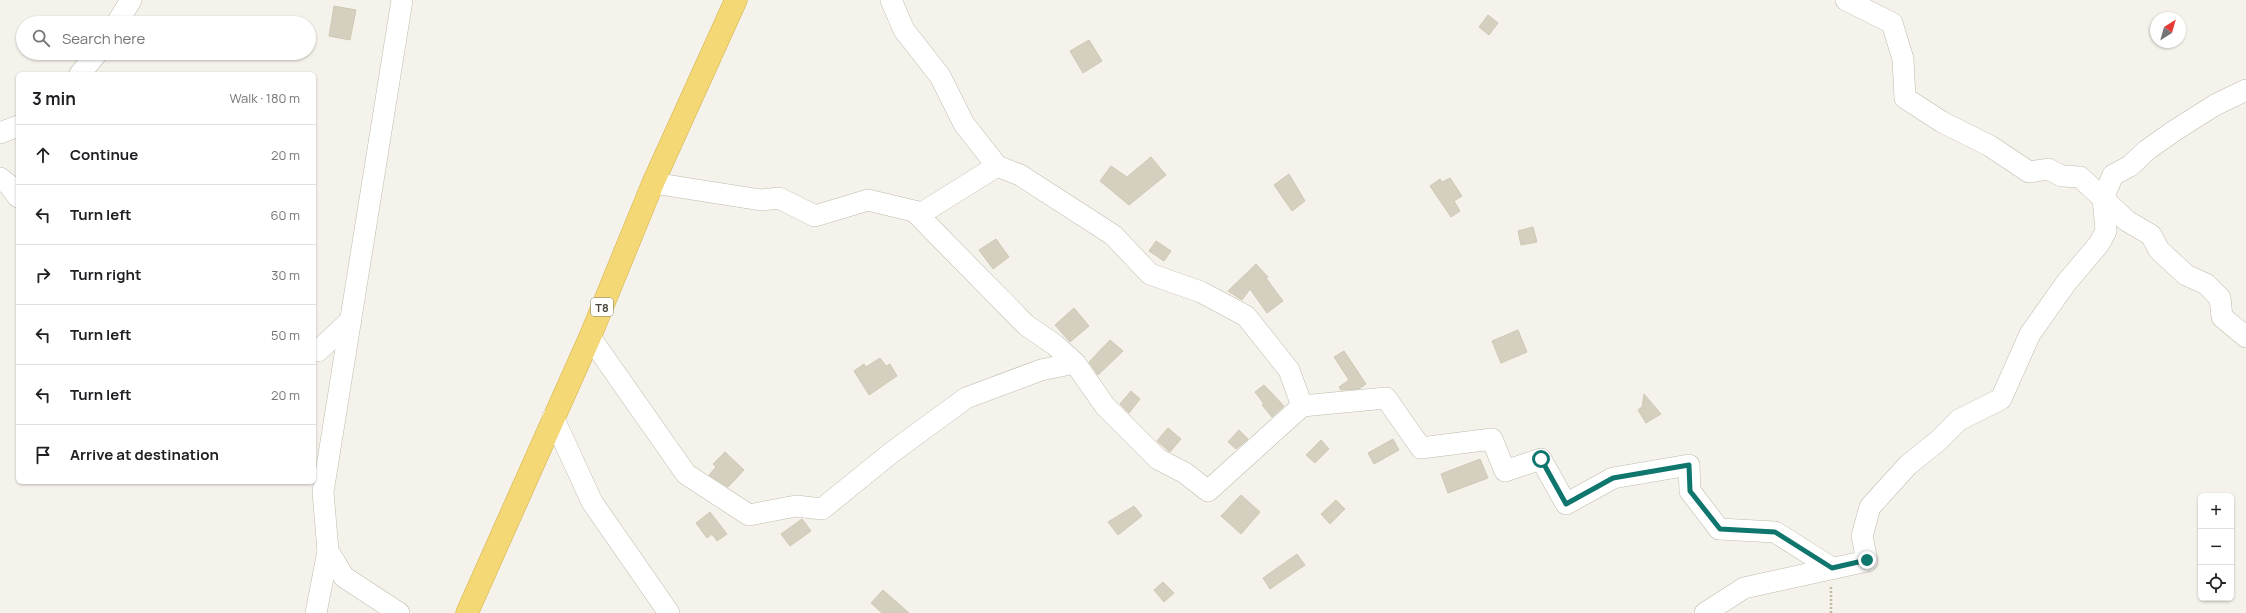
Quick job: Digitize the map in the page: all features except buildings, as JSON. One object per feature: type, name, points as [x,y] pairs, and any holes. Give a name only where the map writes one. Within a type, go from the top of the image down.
[{"type":"highway","name":"T8","points":[[467,613],[590,337],[653,183],[736,0]]},
{"type":"street","points":[[121,16],[131,0]]},
{"type":"street","points":[[316,613],[328,551],[323,492],[402,0]]},
{"type":"street","points":[[891,0],[904,30],[940,76],[964,124],[997,166],[1020,175],[1113,235],[1150,274],[1202,292],[1246,316],[1289,370],[1302,406]]},
{"type":"street","points":[[1846,0],[1892,23],[1903,58],[1905,98],[1942,122],[1990,146],[2029,172],[2048,169],[2062,176],[2080,177],[2127,221],[2151,236],[2159,250],[2186,275],[2206,284],[2220,298],[2222,317],[2246,337]]},
{"type":"street","points":[[82,72],[91,60]]},
{"type":"street","points":[[1705,613],[1744,588],[1867,560],[1862,536],[1870,508],[1908,465],[1938,441],[1959,420],[2001,399],[2030,334],[2066,283],[2099,244],[2106,231],[2103,198],[2113,175],[2130,166],[2147,150],[2174,131],[2215,105],[2246,90]]},
{"type":"street","points":[[0,133],[16,127]]},
{"type":"street","points":[[653,183],[761,200],[779,198],[815,216],[868,200],[922,213],[997,166]]},
{"type":"street","points":[[0,178],[9,185],[16,195]]},
{"type":"street","points":[[914,211],[1026,325],[1055,345],[1075,363],[1105,406],[1142,444],[1158,459],[1185,473],[1208,490],[1302,406],[1386,398],[1421,448],[1492,439],[1505,471],[1541,459],[1566,504],[1613,478],[1689,465],[1690,491],[1720,529],[1775,532],[1832,568]]},
{"type":"street","points":[[316,351],[318,351],[351,320]]},
{"type":"street","points":[[590,337],[686,474],[749,515],[796,506],[822,508],[891,453],[966,398],[1041,370],[1075,363]]},
{"type":"street","points":[[554,417],[592,502],[669,613]]},
{"type":"street","points":[[328,551],[344,577],[399,613]]},
{"type":"path","points":[[1831,613],[1832,568]]},
{"type":"route","points":[[1541,459],[1566,504],[1613,478],[1689,465],[1690,491],[1720,529],[1775,532],[1832,568],[1867,560]]}]
